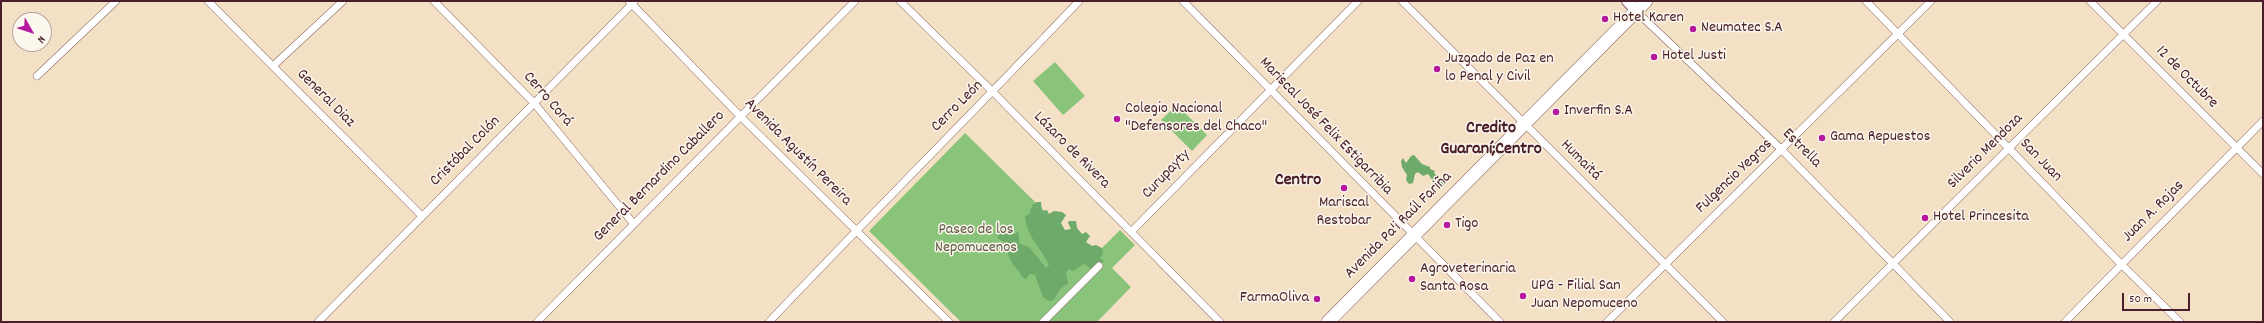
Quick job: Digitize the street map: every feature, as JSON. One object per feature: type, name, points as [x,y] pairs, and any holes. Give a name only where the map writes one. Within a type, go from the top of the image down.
[{"type":"highway","name":"Avenida Pa'i Raúl Fariña","points":[[1328,322],[1523,124],[1632,6],[1646,1]]},
{"type":"street","points":[[37,76],[116,1]]},
{"type":"street","name":"General Diaz","points":[[208,1],[422,216]]},
{"type":"street","points":[[272,66],[343,1]]},
{"type":"street","name":"Cerro Corá","points":[[434,1],[534,103],[633,223]]},
{"type":"street","name":"General Bernardino Caballero","points":[[536,322],[855,1]]},
{"type":"street","name":"Lázaro de Rivera","points":[[900,1],[993,92],[1220,322]]},
{"type":"street","name":"Cerro León","points":[[769,322],[855,230],[993,92],[1079,1]]},
{"type":"street","name":"Mariscal José Felix Estigarribia","points":[[1183,1],[1413,236],[1500,322]]},
{"type":"street","name":"Curupayty","points":[[1131,232],[1358,1]]},
{"type":"street","name":"Humaitá","points":[[1402,1],[1722,322]]},
{"type":"street","name":"San Juan","points":[[1866,1],[2121,264],[2180,322]]},
{"type":"street","name":"Fulgencio Yegros","points":[[1607,322],[1931,1]]},
{"type":"street","name":"12 de Octubre","points":[[2090,1],[2263,174]]},
{"type":"street","name":"Silverio Mendoza","points":[[1834,322],[2009,149],[2122,33],[2157,1]]},
{"type":"street","name":"Cristóbal Colón","points":[[318,322],[632,2]]},
{"type":"street","name":"Avenida Agustín Pereira","points":[[632,2],[740,116],[949,322]]},
{"type":"street","name":"Estrella","points":[[1632,6],[1782,150],[1950,322]]},
{"type":"street","name":"Juan A. Rojas","points":[[2065,322],[2263,121]]},
{"type":"street","points":[[1043,322],[1099,266]]},
{"type":"green space","points":[[1055,62],[1085,96],[1063,115],[1033,81]]},
{"type":"green space","points":[[1177,105],[1207,135],[1192,151],[1161,120]]},
{"type":"green space","name":"Paseo de los Nepomucenos","points":[[965,133],[1092,258],[1120,230],[1135,245],[1112,268],[1131,287],[1097,322],[961,322],[869,231]]},
{"type":"green space","points":[[1414,155],[1422,164],[1435,171],[1434,173],[1445,183],[1444,185],[1438,186],[1437,182],[1433,181],[1428,174],[1423,176],[1418,172],[1415,174],[1413,183],[1409,184],[1406,180],[1407,175],[1402,167],[1401,161],[1403,158],[1406,163],[1411,156]]},
{"type":"green space","points":[[1037,202],[1041,202],[1042,211],[1047,210],[1049,214],[1054,211],[1062,212],[1066,215],[1061,223],[1065,230],[1071,229],[1068,223],[1069,221],[1076,221],[1077,228],[1082,234],[1086,232],[1090,236],[1086,242],[1092,246],[1096,245],[1102,248],[1103,254],[1100,258],[1104,261],[1092,270],[1084,264],[1073,271],[1069,269],[1066,273],[1068,283],[1059,290],[1054,300],[1049,301],[1043,297],[1035,275],[1030,274],[1026,279],[1021,276],[1020,272],[1013,265],[1005,242],[998,239],[997,227],[1000,226],[1007,234],[1016,234],[1016,231],[1019,234],[1019,243],[1030,248],[1046,268],[1049,265],[1028,231],[1025,217],[1030,213],[1032,205]]},
{"type":"place","name":"Hotel Karen","points":[[1605,19]]},
{"type":"place","name":"Neumatec S.A","points":[[1693,29]]},
{"type":"place","name":"Hotel Justi","points":[[1654,57]]},
{"type":"place","name":"Juzgado de Paz en lo Penal y Civil","points":[[1437,69]]},
{"type":"place","name":"Inverfin S.A","points":[[1556,112]]},
{"type":"place","name":"Colegio Nacional \"Defensores del Chaco\"","points":[[1117,119]]},
{"type":"place","name":"Gama Repuestos","points":[[1822,138]]},
{"type":"place","name":"Mariscal Restobar","points":[[1344,188]]},
{"type":"place","name":"Hotel Princesita","points":[[1925,218]]},
{"type":"place","name":"Tigo","points":[[1447,225]]},
{"type":"place","name":"Agroveterinaria Santa Rosa","points":[[1412,279]]},
{"type":"place","name":"UPG - Filial San Juan Nepomuceno","points":[[1523,296]]},
{"type":"place","name":"FarmaOliva","points":[[1317,299]]},
{"type":"district","name":"Credito Guaraní;Centro","points":[[1491,140]]},
{"type":"district","name":"Centro","points":[[1298,182]]}]
